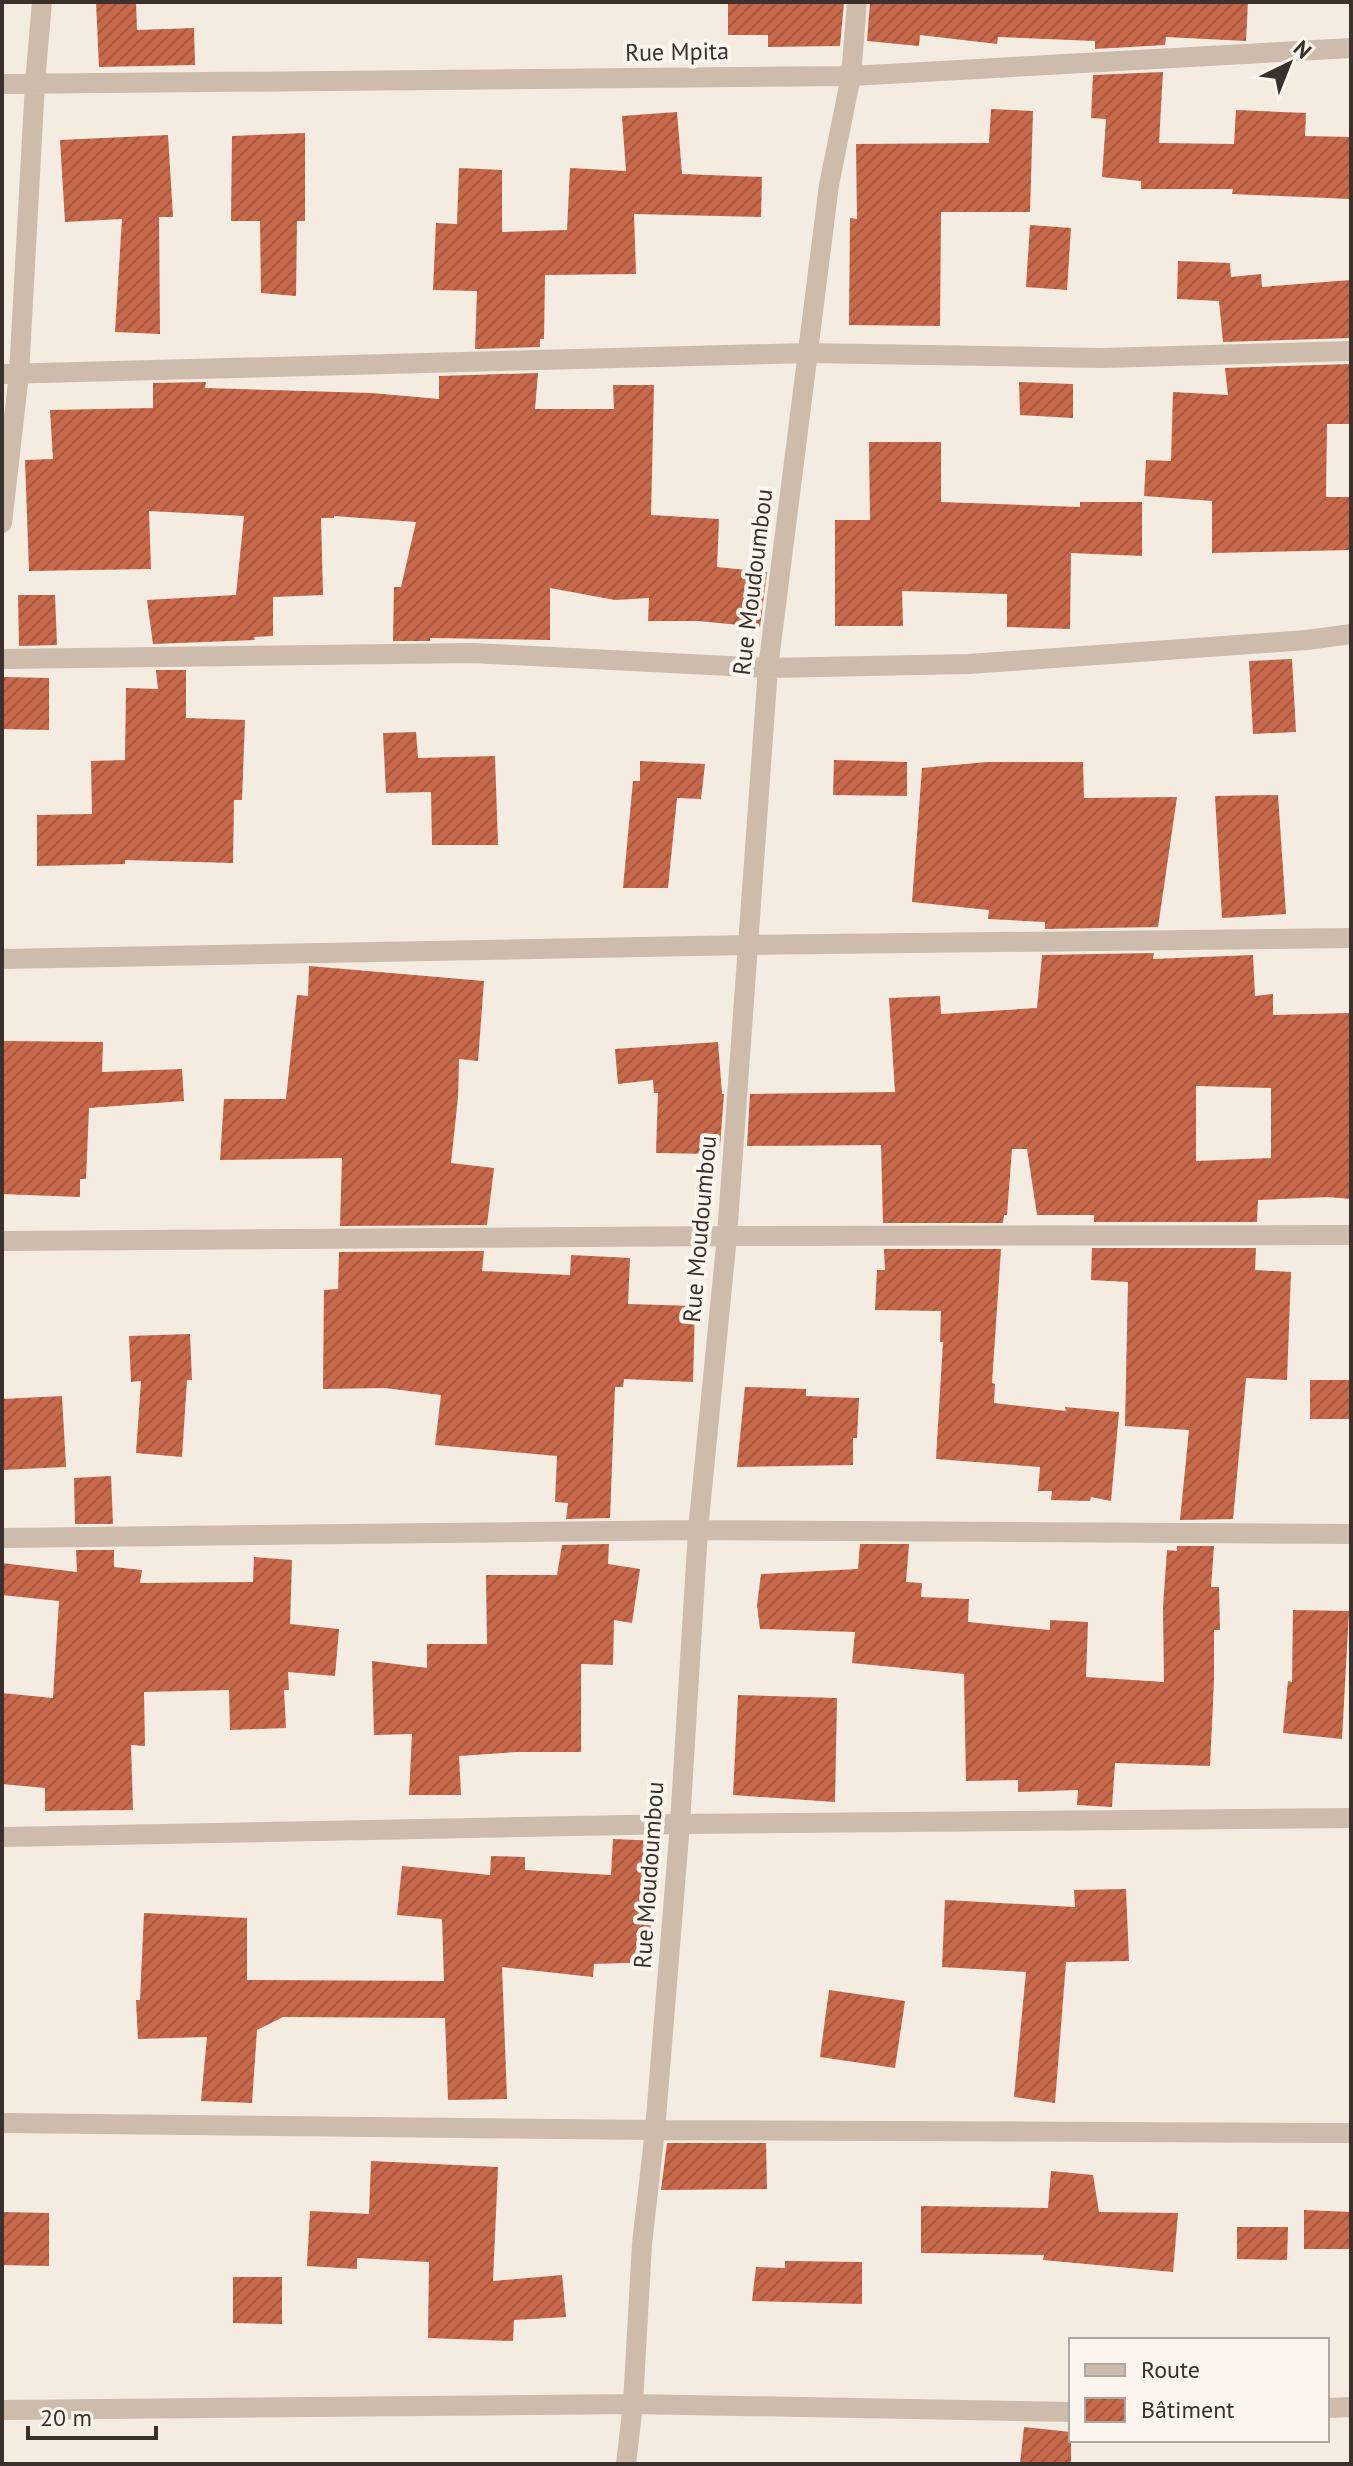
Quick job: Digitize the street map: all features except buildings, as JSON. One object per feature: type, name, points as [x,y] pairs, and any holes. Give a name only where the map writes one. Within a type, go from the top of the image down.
[{"type":"street","points":[[2,523],[11,374],[42,2]]},
{"type":"street","name":"Rue Moudoumbou","points":[[626,2464],[633,2404],[642,2244],[655,2130],[680,1824],[698,1530],[727,1236],[768,668],[829,185],[851,76],[857,2]]},
{"type":"street","name":"Rue Mpita","points":[[2,84],[851,76],[1351,48]]},
{"type":"street","points":[[11,374],[807,353],[1102,358],[1351,351]]},
{"type":"street","points":[[2,659],[473,653],[768,668],[969,664],[1307,640],[1351,634]]},
{"type":"street","points":[[2,959],[1351,938]]},
{"type":"street","points":[[2,1241],[1351,1235]]},
{"type":"street","points":[[2,1538],[698,1530],[1351,1534]]},
{"type":"street","points":[[2,1837],[680,1824],[1351,1818]]},
{"type":"street","points":[[2,2123],[1351,2133]]},
{"type":"street","points":[[2,2410],[633,2404],[1069,2412]]},
{"type":"street","points":[[1329,2408],[1351,2407]]}]
